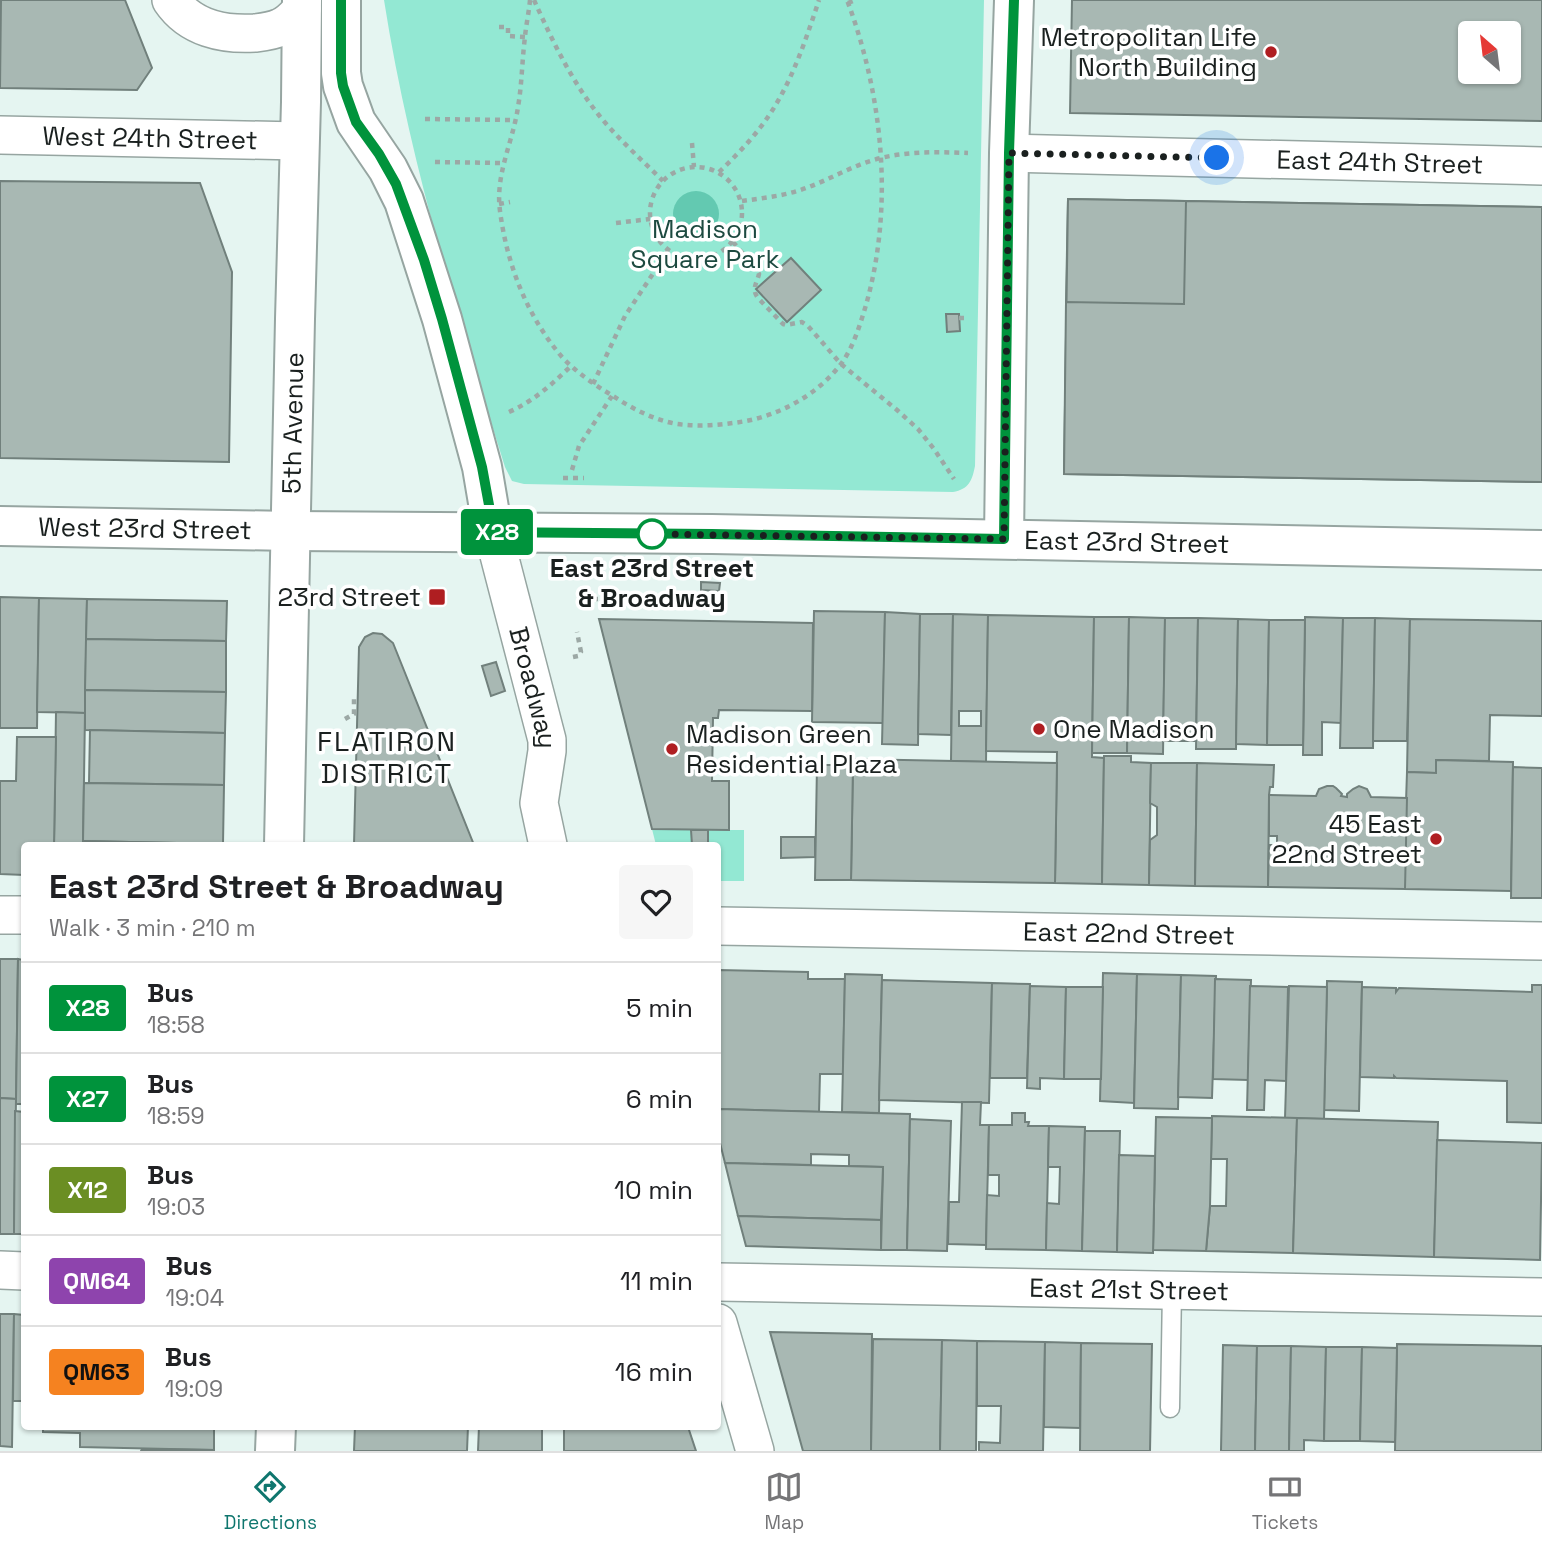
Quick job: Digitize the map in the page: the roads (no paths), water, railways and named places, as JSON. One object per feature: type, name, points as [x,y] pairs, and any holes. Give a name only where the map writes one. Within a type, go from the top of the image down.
[{"type":"main road","points":[[341,0],[343,86],[356,122],[396,184],[412,225],[442,319],[475,440],[494,532]]},
{"type":"main road","points":[[1004,539],[1009,153],[1014,0]]},
{"type":"main road","name":"5th Avenue","points":[[284,842],[302,4]]},
{"type":"main road","name":"West 23rd Street","points":[[0,526],[291,531]]},
{"type":"main road","name":"East 23rd Street","points":[[291,531],[712,534],[1542,550]]},
{"type":"main road","points":[[275,1451],[276,1430]]},
{"type":"street","points":[[171,0],[180,11],[198,24],[233,33],[279,29],[291,21],[302,4]]},
{"type":"street","name":"West 24th Street","points":[[0,135],[299,141]]},
{"type":"street","name":"East 24th Street","points":[[1009,153],[1542,166]]},
{"type":"street","name":"Broadway","points":[[494,532],[547,740],[539,803],[547,842]]},
{"type":"street","points":[[0,915],[21,915]]},
{"type":"street","name":"East 22nd Street","points":[[721,926],[1542,941]]},
{"type":"street","points":[[0,1270],[21,1270]]},
{"type":"street","name":"East 21st Street","points":[[721,1282],[1542,1297]]},
{"type":"street","points":[[721,1333],[755,1451]]},
{"type":"lane","points":[[1170,1408],[1172,1290]]},
{"type":"place","name":"Metropolitan Life North Building","points":[[1271,52]]},
{"type":"place","name":"East 23rd Street & Broadway","points":[[652,534]]},
{"type":"place","name":"23rd Street","points":[[437,597]]},
{"type":"place","name":"One Madison","points":[[1039,729]]},
{"type":"place","name":"Madison Green Residential Plaza","points":[[672,749]]},
{"type":"place","name":"45 East 22nd Street","points":[[1436,839]]},
{"type":"district","name":"FLATIRON DISTRICT","points":[[387,757]]},
{"type":"park label","name":"Madison Square Park","points":[[705,244]]}]
